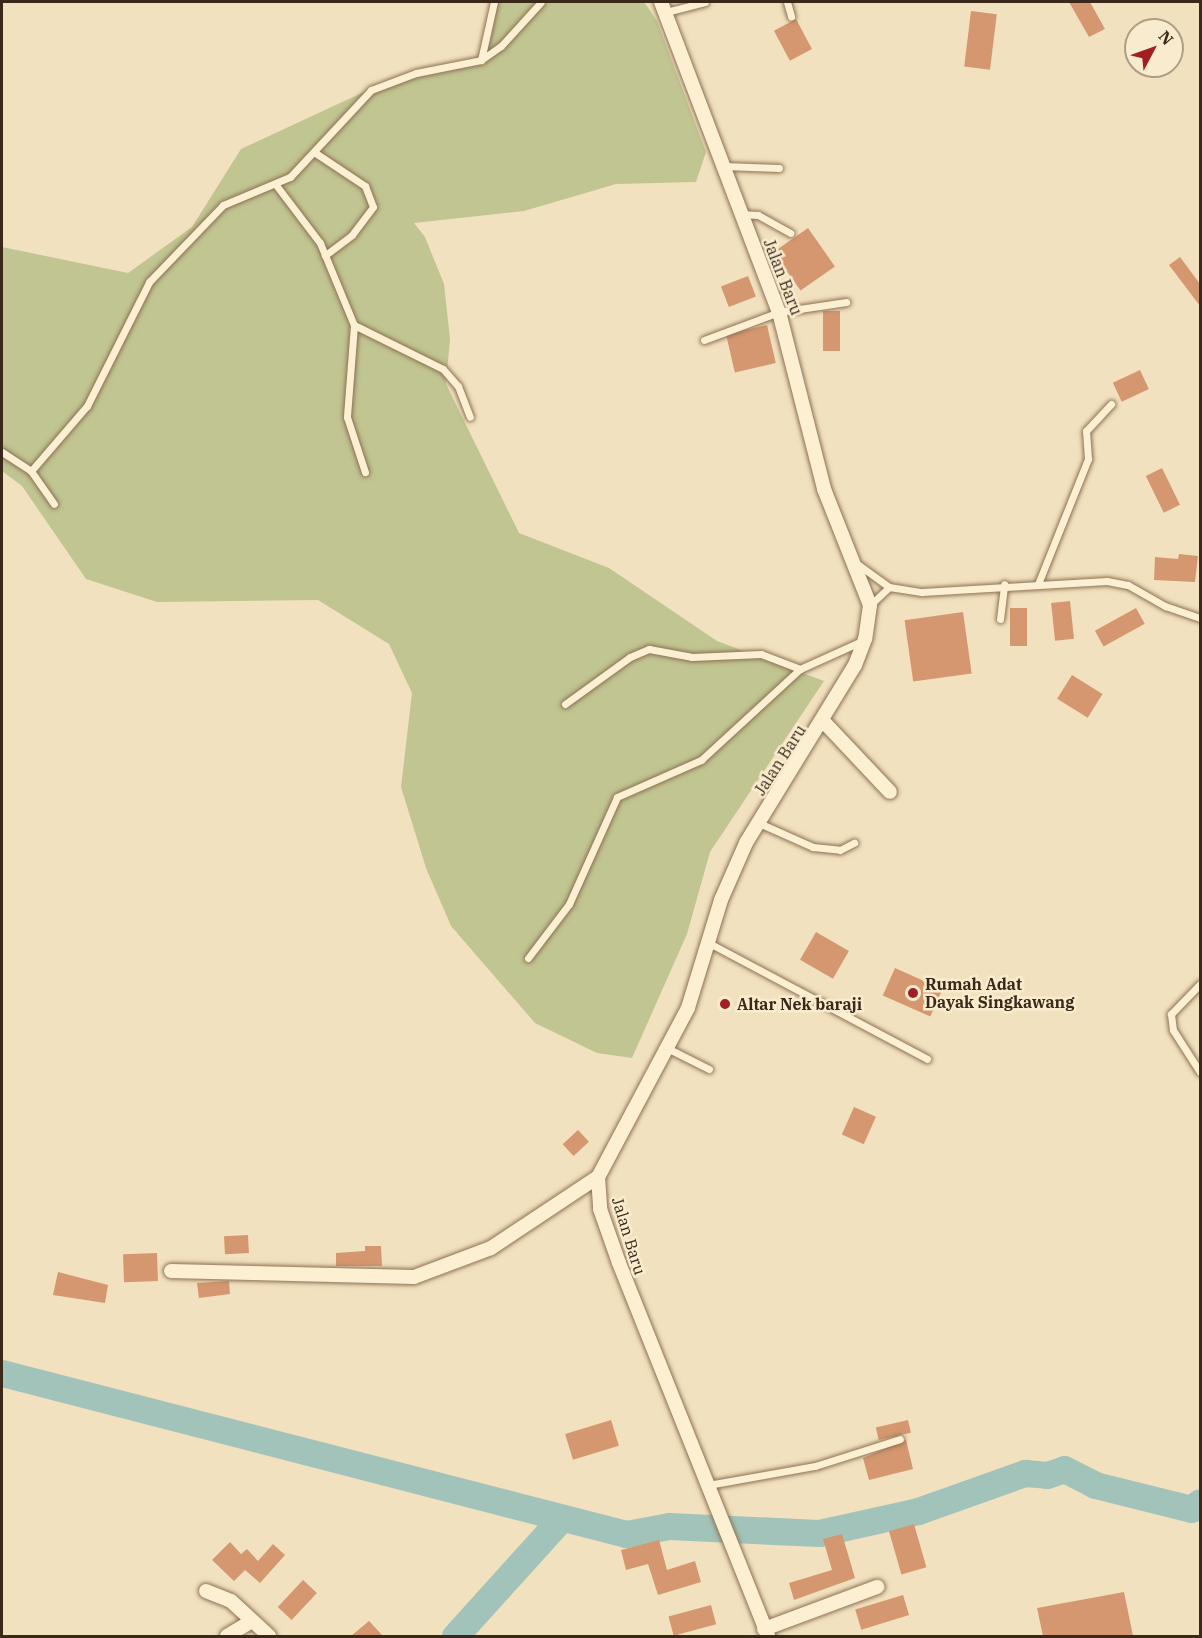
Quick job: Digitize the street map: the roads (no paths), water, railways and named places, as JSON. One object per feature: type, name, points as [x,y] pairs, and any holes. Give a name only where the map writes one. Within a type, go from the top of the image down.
[{"type":"street","name":"Jalan Baru","points":[[663,7],[779,312],[824,489],[856,563],[870,605],[865,639],[824,722],[759,823],[730,877],[688,1008],[598,1177],[604,1222],[722,1527],[766,1633]]},
{"type":"street","points":[[824,722],[890,792]]},
{"type":"street","points":[[171,1271],[414,1277],[491,1248],[598,1177]]},
{"type":"street","points":[[766,1633],[877,1587]]},
{"type":"street","points":[[206,1591],[231,1601],[269,1636]]},
{"type":"street","points":[[228,1636],[252,1621]]},
{"type":"lane","points":[[481,60],[494,2]]},
{"type":"lane","points":[[31,471],[87,406],[139,298],[158,271],[234,197],[276,185],[317,154],[353,105],[371,90],[416,73],[474,65],[501,46],[541,2]]},
{"type":"lane","points":[[663,7],[705,2]]},
{"type":"lane","points":[[787,2],[791,16]]},
{"type":"lane","points":[[317,154],[365,186],[373,207],[352,235],[325,255]]},
{"type":"lane","points":[[723,166],[778,168]]},
{"type":"lane","points":[[276,185],[325,255],[354,325],[347,417],[365,472]]},
{"type":"lane","points":[[741,214],[764,218],[790,232]]},
{"type":"lane","points":[[704,340],[779,312],[846,302]]},
{"type":"lane","points":[[354,325],[443,369],[458,386],[470,417]]},
{"type":"lane","points":[[1038,584],[1088,459],[1086,431],[1111,404]]},
{"type":"lane","points":[[2,452],[31,471],[54,504]]},
{"type":"lane","points":[[856,563],[889,587],[922,592],[1004,584],[1118,582],[1200,618]]},
{"type":"lane","points":[[1000,619],[1004,584]]},
{"type":"lane","points":[[870,605],[889,587]]},
{"type":"lane","points":[[528,958],[569,904],[617,797],[701,760],[800,669],[865,639]]},
{"type":"lane","points":[[565,704],[630,657],[649,649],[692,657],[761,654],[800,669]]},
{"type":"lane","points":[[759,823],[813,847],[840,850],[854,843]]},
{"type":"lane","points":[[709,943],[927,1059]]},
{"type":"lane","points":[[1200,984],[1171,1014],[1173,1030],[1200,1072]]},
{"type":"lane","points":[[667,1048],[709,1069]]},
{"type":"lane","points":[[706,1486],[815,1466],[900,1439]]},
{"type":"waterway","points":[[2,1373],[626,1534],[669,1526],[819,1533],[918,1511],[1025,1473],[1047,1475],[1064,1469],[1095,1485],[1191,1509],[1200,1502]]},
{"type":"waterway","points":[[455,1636],[558,1522]]},
{"type":"place","name":"Rumah Adat Dayak Singkawang","points":[[913,993]]},
{"type":"place","name":"Altar Nek baraji","points":[[725,1004]]}]
